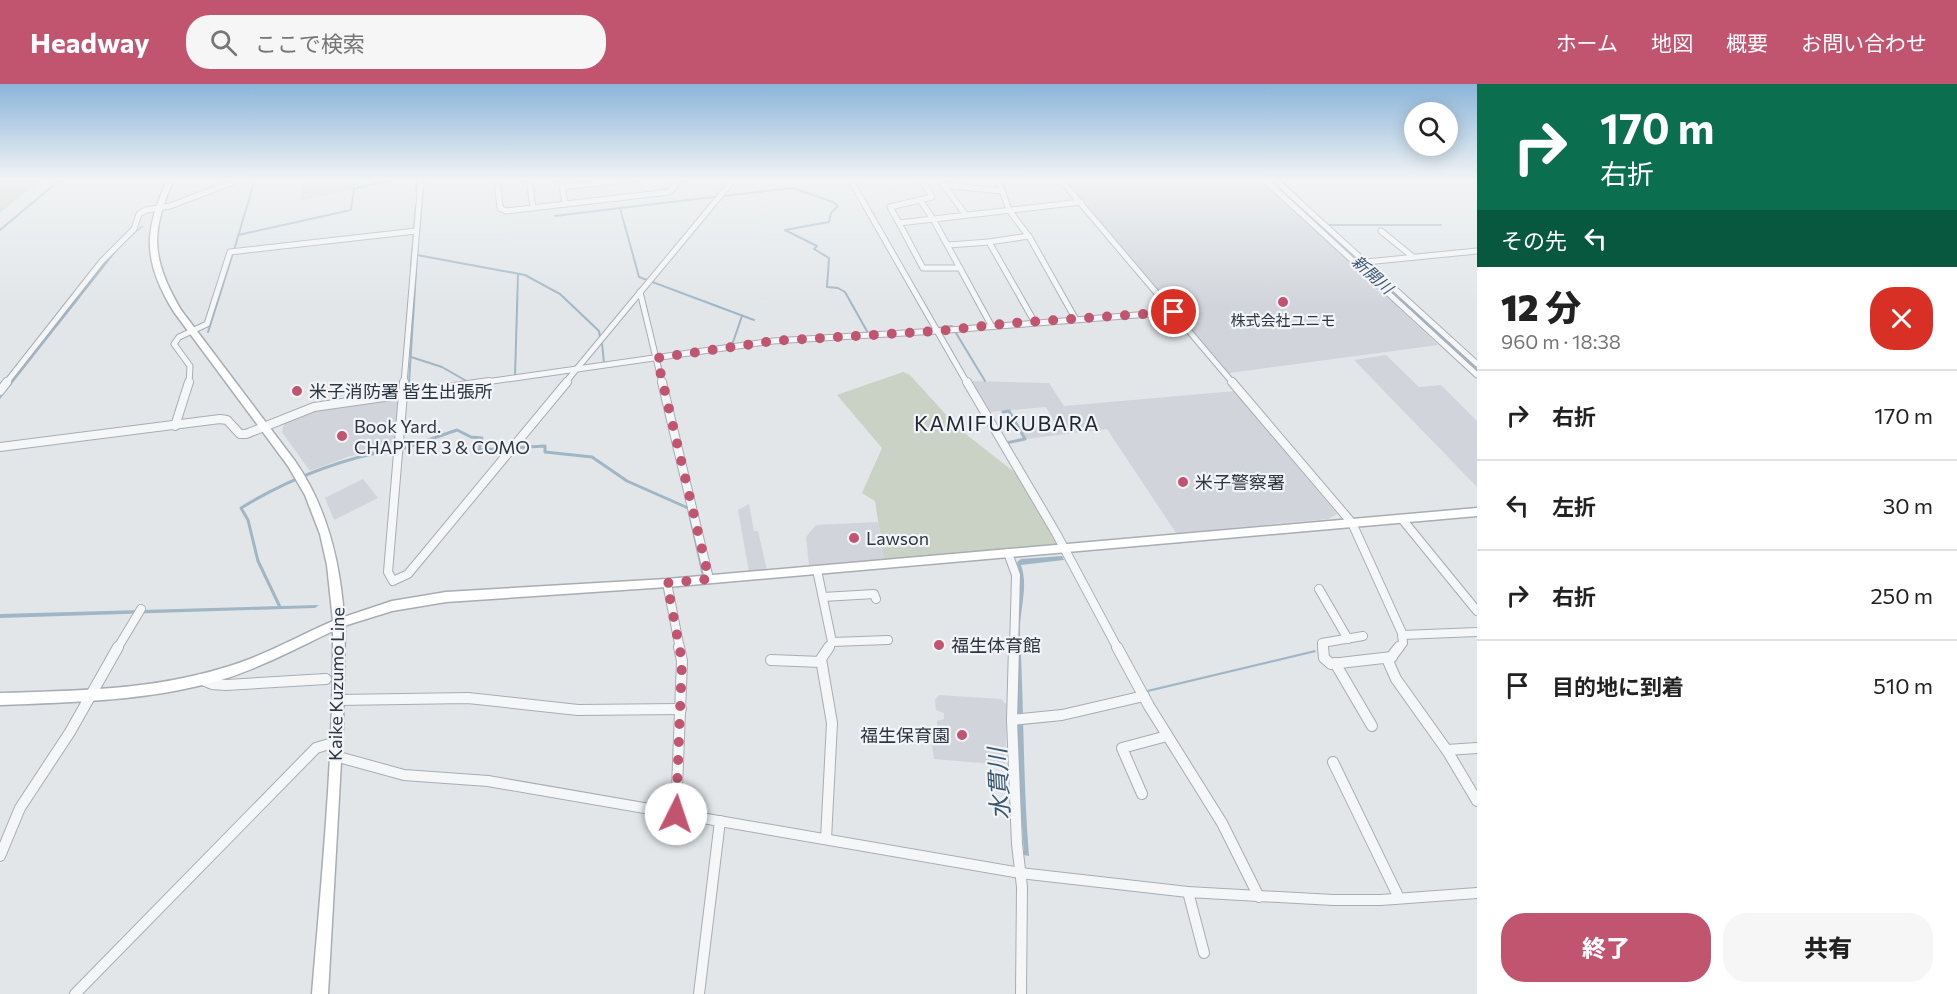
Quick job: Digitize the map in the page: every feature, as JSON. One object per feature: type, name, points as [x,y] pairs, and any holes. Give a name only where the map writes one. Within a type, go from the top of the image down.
[{"type":"street","points":[[0,391],[102,261],[134,229],[137,221]]},
{"type":"street","name":"Kaike Kuzumo Line","points":[[156,221],[153,254],[168,298],[191,332],[305,482],[315,503],[332,559],[340,624],[338,700],[332,838],[320,994]]},
{"type":"street","points":[[417,221],[388,572],[393,581],[408,574],[699,221]]},
{"type":"street","points":[[874,221],[1064,550],[1167,736],[1214,808],[1259,897]]},
{"type":"street","points":[[912,221],[899,223],[923,268],[960,268]]},
{"type":"street","points":[[934,221],[991,325]]},
{"type":"street","points":[[1018,221],[1029,236],[1075,318]]},
{"type":"street","points":[[1097,221],[1352,523],[1402,635],[1403,644],[1388,661],[1396,679],[1447,750],[1477,801]]},
{"type":"street","points":[[1310,221],[1477,375]]},
{"type":"street","points":[[1321,221],[1477,364]]},
{"type":"street","points":[[175,426],[191,376],[190,366],[174,344],[179,337],[204,326],[209,319],[230,252],[416,231]]},
{"type":"street","points":[[1382,231],[1413,257]]},
{"type":"street","points":[[948,246],[1029,236]]},
{"type":"street","points":[[989,242],[1034,321]]},
{"type":"street","points":[[1366,262],[1474,251],[1477,256]]},
{"type":"street","points":[[640,292],[709,579]]},
{"type":"street","points":[[0,447],[225,419],[243,435],[314,407],[773,341],[1174,312]]},
{"type":"street","points":[[0,699],[140,691],[200,679],[271,656],[360,615],[446,597],[667,583],[1477,512]]},
{"type":"street","points":[[1402,519],[1477,611]]},
{"type":"street","points":[[1008,553],[1016,575],[1012,720],[1020,873],[1021,994]]},
{"type":"street","points":[[817,570],[832,642],[821,662],[832,723],[826,838]]},
{"type":"street","points":[[667,583],[681,652],[676,814]]},
{"type":"street","points":[[1319,589],[1348,639]]},
{"type":"street","points":[[823,597],[874,594],[876,599]]},
{"type":"street","points":[[0,856],[20,808],[70,732],[89,695],[138,613]]},
{"type":"street","points":[[1402,635],[1477,632]]},
{"type":"street","points":[[1363,636],[1322,643],[1324,658],[1331,664],[1392,657]]},
{"type":"street","points":[[832,642],[888,640]]},
{"type":"street","points":[[771,660],[821,662]]},
{"type":"street","points":[[1335,663],[1372,726]]},
{"type":"street","points":[[200,679],[226,686],[326,679]]},
{"type":"street","points":[[1012,720],[1073,715],[1144,696]]},
{"type":"street","points":[[338,700],[468,698],[578,710],[681,709]]},
{"type":"street","points":[[1142,794],[1122,748],[1167,736]]},
{"type":"street","points":[[75,994],[316,748],[336,742]]},
{"type":"street","points":[[1447,750],[1477,748]]},
{"type":"street","points":[[335,756],[404,775],[488,781],[1020,873],[1188,892],[1259,897],[1333,900],[1477,893]]},
{"type":"street","points":[[1333,762],[1399,898]]},
{"type":"street","points":[[699,994],[720,821]]},
{"type":"street","points":[[1188,892],[1204,953]]},
{"type":"shaded area","name":"株式会社ユニモ","points":[[1100,221],[1307,221],[1438,345],[1229,373]]},
{"type":"shaded area","points":[[1386,355],[1419,387],[1441,385],[1477,421],[1477,487],[1354,360]]},
{"type":"shaded area","points":[[972,381],[1049,383],[1064,406],[1235,391],[1337,514],[1328,519],[1176,533],[1107,429],[1026,439],[1020,429],[1056,425],[1046,407],[990,412]]},
{"type":"shaded area","name":"Book Yard. CHAPTER 3 & COMO","points":[[393,399],[399,403],[397,448],[350,456],[310,471],[282,432],[285,420],[314,410]]},
{"type":"shaded area","points":[[363,479],[378,498],[334,520],[325,498]]},
{"type":"shaded area","points":[[749,504],[754,531],[758,531],[767,570],[749,572],[738,510]]},
{"type":"shaded area","points":[[878,522],[884,560],[809,566],[806,537],[816,525]]},
{"type":"shaded area","points":[[939,695],[1001,699],[1007,705],[1005,765],[934,759],[929,727],[937,727],[937,721],[944,719],[944,713],[936,710],[935,700]]},
{"type":"green space","points":[[903,372],[910,375],[958,428],[1018,475],[1053,533],[1057,543],[1055,545],[884,560],[875,501],[862,493],[882,448],[837,395]]},
{"type":"water","name":"新開川","points":[[1312,221],[1317,221],[1460,351],[1477,368],[1477,372]]},
{"type":"water","points":[[144,226],[123,243],[0,399],[0,394],[105,260],[121,242]]},
{"type":"water","points":[[1062,556],[1064,560],[1021,565],[1024,590],[1020,634],[1029,856],[1024,855],[1018,750],[1016,644],[1020,582],[1017,562],[1021,559]]},
{"type":"water","points":[[319,605],[315,608],[0,618],[0,614]]},
{"type":"water","points":[[1315,650],[1316,652],[1148,692],[1147,690]]},
{"type":"waterway","points":[[0,230],[10,221]]},
{"type":"waterway","points":[[238,235],[242,221]]},
{"type":"waterway","points":[[238,235],[299,221]]},
{"type":"waterway","points":[[414,230],[415,221]]},
{"type":"waterway","points":[[419,233],[420,221]]},
{"type":"waterway","points":[[624,221],[639,277],[754,320]]},
{"type":"waterway","points":[[829,221],[785,230],[817,246],[814,249],[829,258],[827,287],[838,288],[845,292],[868,333]]},
{"type":"waterway","points":[[1329,225],[1441,225]]},
{"type":"waterway","points":[[411,266],[414,232]]},
{"type":"waterway","points":[[234,250],[238,235]]},
{"type":"waterway","points":[[208,332],[233,253]]},
{"type":"waterway","points":[[409,383],[417,255],[525,275],[560,294],[599,331],[600,337]]},
{"type":"waterway","points":[[515,376],[518,274]]},
{"type":"waterway","points":[[732,345],[742,316]]},
{"type":"waterway","points":[[938,328],[952,326]]},
{"type":"waterway","points":[[956,333],[985,381]]},
{"type":"waterway","points":[[602,343],[604,363]]},
{"type":"waterway","points":[[411,357],[442,367],[470,383]]},
{"type":"waterway","points":[[659,361],[665,383]]},
{"type":"waterway","points":[[409,383],[409,387],[416,390]]},
{"type":"waterway","points":[[1003,412],[1009,411],[1025,439],[1006,443]]},
{"type":"waterway","points":[[405,448],[457,430],[471,437],[482,438],[479,450],[545,446],[545,452],[592,457],[627,481],[688,508]]},
{"type":"waterway","points":[[280,607],[258,561],[248,520],[241,508],[259,497],[316,471],[355,458],[396,449]]},
{"type":"waterway","points":[[689,511],[703,574]]},
{"type":"place","name":"株式会社ユニモ","points":[[1283,302]]},
{"type":"place","name":"米子消防署 皆生出張所","points":[[297,391]]},
{"type":"place","name":"Book Yard. CHAPTER 3 & COMO","points":[[342,436]]},
{"type":"place","name":"米子警察署","points":[[1183,482]]},
{"type":"place","name":"Lawson","points":[[854,538]]},
{"type":"place","name":"福生体育館","points":[[939,645]]},
{"type":"place","name":"福生保育園","points":[[962,735]]},
{"type":"district","name":"KAMIFUKUBARA","points":[[1007,422]]},
{"type":"route","points":[[676,814],[682,661],[667,583],[709,579],[657,358],[773,341],[938,331],[1012,323],[1174,312]]},
{"type":"water label","name":"水貫川","points":[[998,784]]}]
